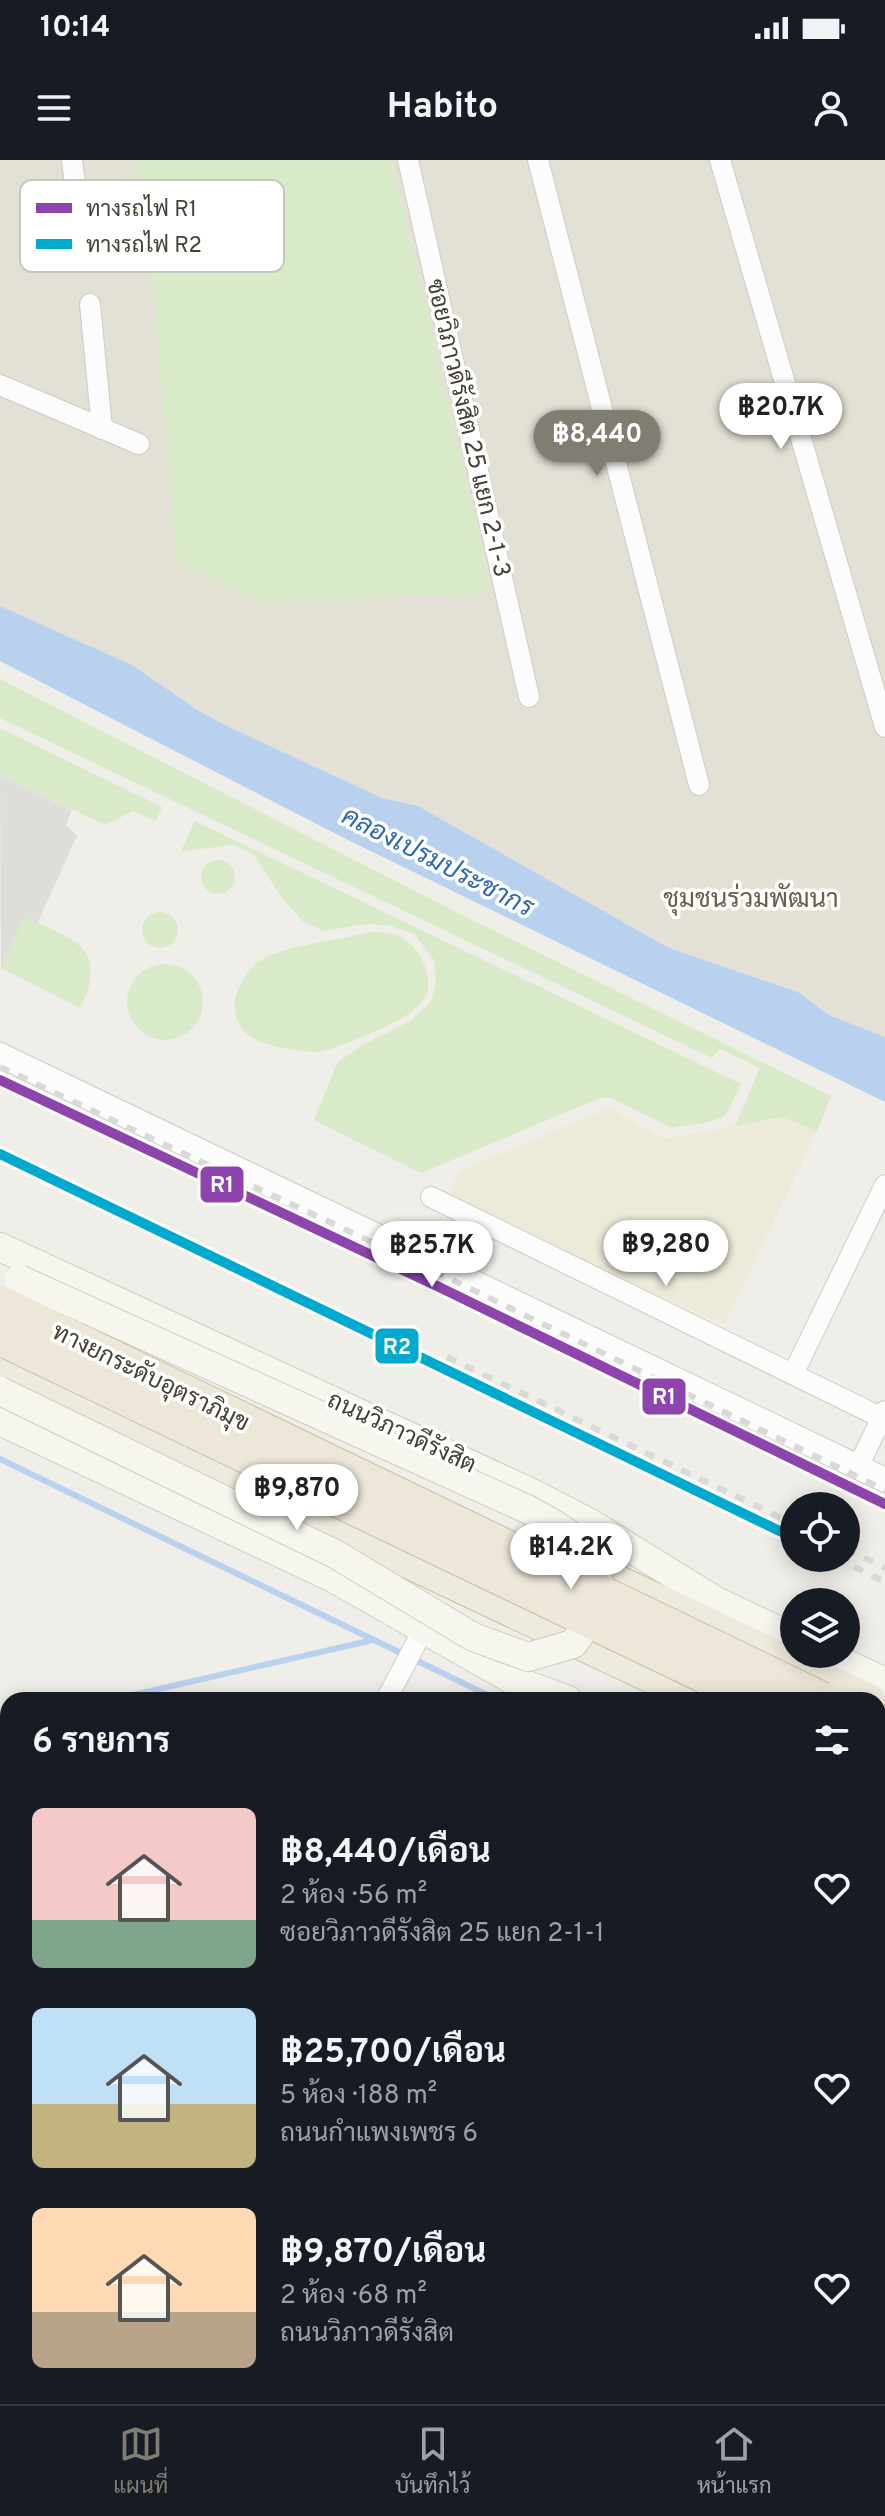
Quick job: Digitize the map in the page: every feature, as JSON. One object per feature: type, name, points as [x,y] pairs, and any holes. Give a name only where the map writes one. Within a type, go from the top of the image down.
[{"type":"highway","name":"ทางยกระดับอุตราภิมุข","points":[[5,1285],[806,1692]]},
{"type":"highway","name":"ถนนวิภาวดีรังสิต","points":[[5,1285],[852,1692]]},
{"type":"highway","name":"ทางยกระดับอุตราภิมุข","points":[[0,1337],[740,1692]]},
{"type":"highway","points":[[0,1369],[683,1692]]},
{"type":"main road","name":"ถนนวิภาวดีรังสิต","points":[[0,1247],[532,1493],[590,1523],[716,1601],[780,1631]]},
{"type":"main road","points":[[0,1391],[335,1554],[473,1637],[528,1657],[573,1644],[594,1612],[599,1578],[589,1553],[567,1531],[529,1510],[5,1285]]},
{"type":"main road","points":[[0,1421],[333,1578],[414,1648],[546,1692]]},
{"type":"main road","points":[[856,1668],[885,1682]]},
{"type":"street","points":[[72,160],[75,180]]},
{"type":"street","name":"ซอยวิภาวดีรังสิต 25 แยก 2-1-3","points":[[408,160],[529,697]]},
{"type":"street","points":[[538,160],[699,785]]},
{"type":"street","points":[[720,160],[885,727]]},
{"type":"street","points":[[90,304],[102,429]]},
{"type":"street","points":[[0,385],[139,444]]},
{"type":"street","points":[[0,1055],[885,1480]]},
{"type":"street","points":[[793,1374],[885,1185]]},
{"type":"street","points":[[431,1197],[793,1374],[884,1415],[858,1467]]},
{"type":"street","points":[[390,1692],[414,1648]]},
{"type":"shaded area","points":[[0,160],[136,160],[139,180],[20,180],[20,272],[151,272],[177,562],[260,602],[492,593],[392,160],[885,160],[885,1037],[829,1015],[798,992],[669,948],[418,806],[382,798],[229,727],[199,711],[132,665],[0,606]]},
{"type":"shaded area","points":[[0,775],[72,810],[66,825],[77,836],[37,924],[24,918],[1,968]]},
{"type":"shaded area","points":[[609,1108],[665,1139],[782,1117],[817,1131],[724,1325],[447,1198],[459,1171]]},
{"type":"green space","points":[[136,160],[392,160],[492,593],[260,602],[177,562],[151,272],[284,272],[284,180],[139,180]]},
{"type":"green space","points":[[0,679],[464,916],[831,1096],[817,1131],[782,1117],[735,1126],[760,1068],[720,1049],[712,1058],[0,718]]},
{"type":"green space","points":[[0,728],[162,807],[156,821],[133,811],[105,825],[0,775]]},
{"type":"green space","points":[[195,821],[741,1084],[726,1115],[709,1122],[672,1128],[611,1098],[600,1098],[421,1173],[314,1120],[337,1063],[361,1046],[412,1020],[431,1002],[436,981],[434,960],[414,934],[391,926],[367,924],[324,931],[302,921],[282,898],[254,855],[235,845],[181,851]]},
{"type":"green space","points":[[218,860],[230,865],[235,877],[230,889],[218,894],[206,889],[201,877],[206,865]]},
{"type":"green space","points":[[160,912],[172,918],[178,930],[172,942],[160,948],[148,942],[142,930],[148,918]]},
{"type":"green space","points":[[24,917],[71,939],[88,958],[91,971],[80,1008],[1,968]]},
{"type":"green space","points":[[372,932],[390,933],[404,939],[412,945],[423,963],[427,972],[427,992],[410,1013],[360,1038],[316,1052],[266,1044],[241,1028],[236,1016],[237,992],[251,969],[260,961],[295,948]]},
{"type":"green space","points":[[165,964],[179,967],[192,975],[200,988],[203,1002],[200,1016],[192,1029],[179,1037],[165,1040],[151,1037],[138,1029],[130,1016],[127,1002],[130,988],[138,975],[151,967]]},
{"type":"water","name":"คลองเปรมประชากร","points":[[0,606],[132,665],[199,711],[229,727],[382,798],[418,806],[669,948],[798,992],[829,1015],[885,1037],[885,1102],[344,838],[0,661]]},
{"type":"waterway","points":[[0,1459],[481,1692]]},
{"type":"waterway","points":[[146,1692],[373,1640]]},
{"type":"railway","points":[[0,1067],[444,1276],[885,1490]]},
{"type":"railway","points":[[0,1080],[439,1287],[885,1504]]},
{"type":"railway","points":[[0,1154],[780,1531]]},
{"type":"railway","points":[[447,1357],[780,1517]]},
{"type":"railway","points":[[860,1556],[885,1568]]},
{"type":"railway","points":[[860,1570],[885,1582]]},
{"type":"rail line","name":"R1","points":[[0,1080],[439,1287],[885,1504]]},
{"type":"rail line","name":"R2","points":[[0,1154],[780,1531]]},
{"type":"district","name":"ชุมชนร่วมพัฒนา","points":[[751,898]]}]
